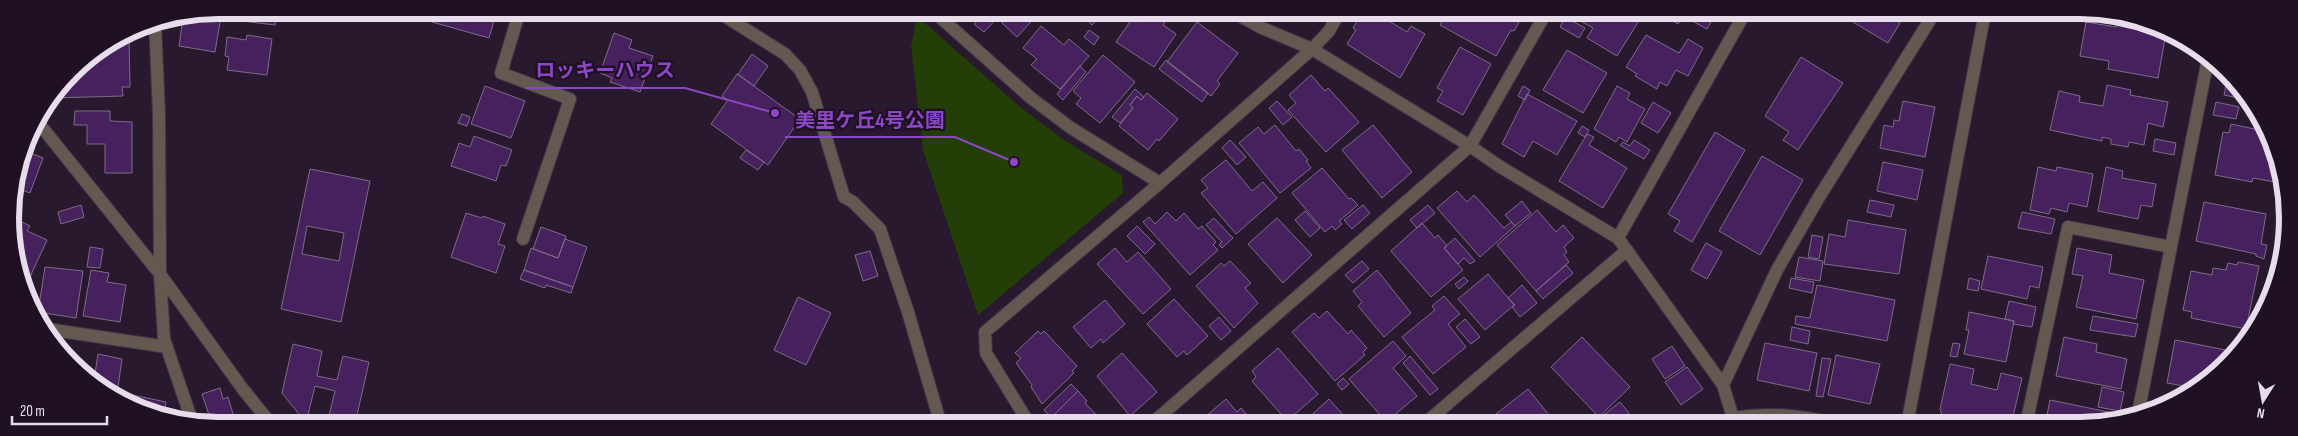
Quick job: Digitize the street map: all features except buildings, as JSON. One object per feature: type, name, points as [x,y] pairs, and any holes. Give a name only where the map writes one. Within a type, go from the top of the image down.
[{"type":"street","points":[[517,19],[501,73],[570,99],[523,239]]},
{"type":"street","points":[[729,19],[785,54],[800,70],[812,92],[844,197],[853,202],[880,229],[908,312],[939,417]]},
{"type":"street","points":[[943,19],[1031,98],[1071,128],[1160,183]]},
{"type":"street","points":[[1246,19],[1312,49],[1618,238],[1722,385],[1730,417]]},
{"type":"street","points":[[1025,417],[986,353],[985,332],[1160,183],[1312,49],[1329,30],[1335,19]]},
{"type":"street","points":[[1159,417],[1470,146],[1542,19]]},
{"type":"street","points":[[1618,238],[1741,19]]},
{"type":"street","points":[[1722,385],[1777,270],[1819,197],[1930,19]]},
{"type":"street","points":[[1909,417],[1984,19]]},
{"type":"street","points":[[155,29],[159,113],[160,274],[164,339],[190,416]]},
{"type":"street","points":[[2139,408],[2207,65]]},
{"type":"street","points":[[41,126],[160,274],[242,388],[265,417]]},
{"type":"street","points":[[2028,417],[2068,227],[2171,247]]},
{"type":"street","points":[[1432,417],[1627,250]]},
{"type":"street","points":[[53,330],[167,347]]},
{"type":"street","points":[[1752,417],[1768,414],[1804,417]]},
{"type":"green space","points":[[916,19],[920,19],[1019,106],[1064,140],[1122,175],[1123,193],[978,315],[923,150],[911,46]]},
{"type":"place","name":"ロッキーハウス","points":[[775,113]]},
{"type":"place","name":"美里ケ丘4号公園","points":[[1014,162]]}]
